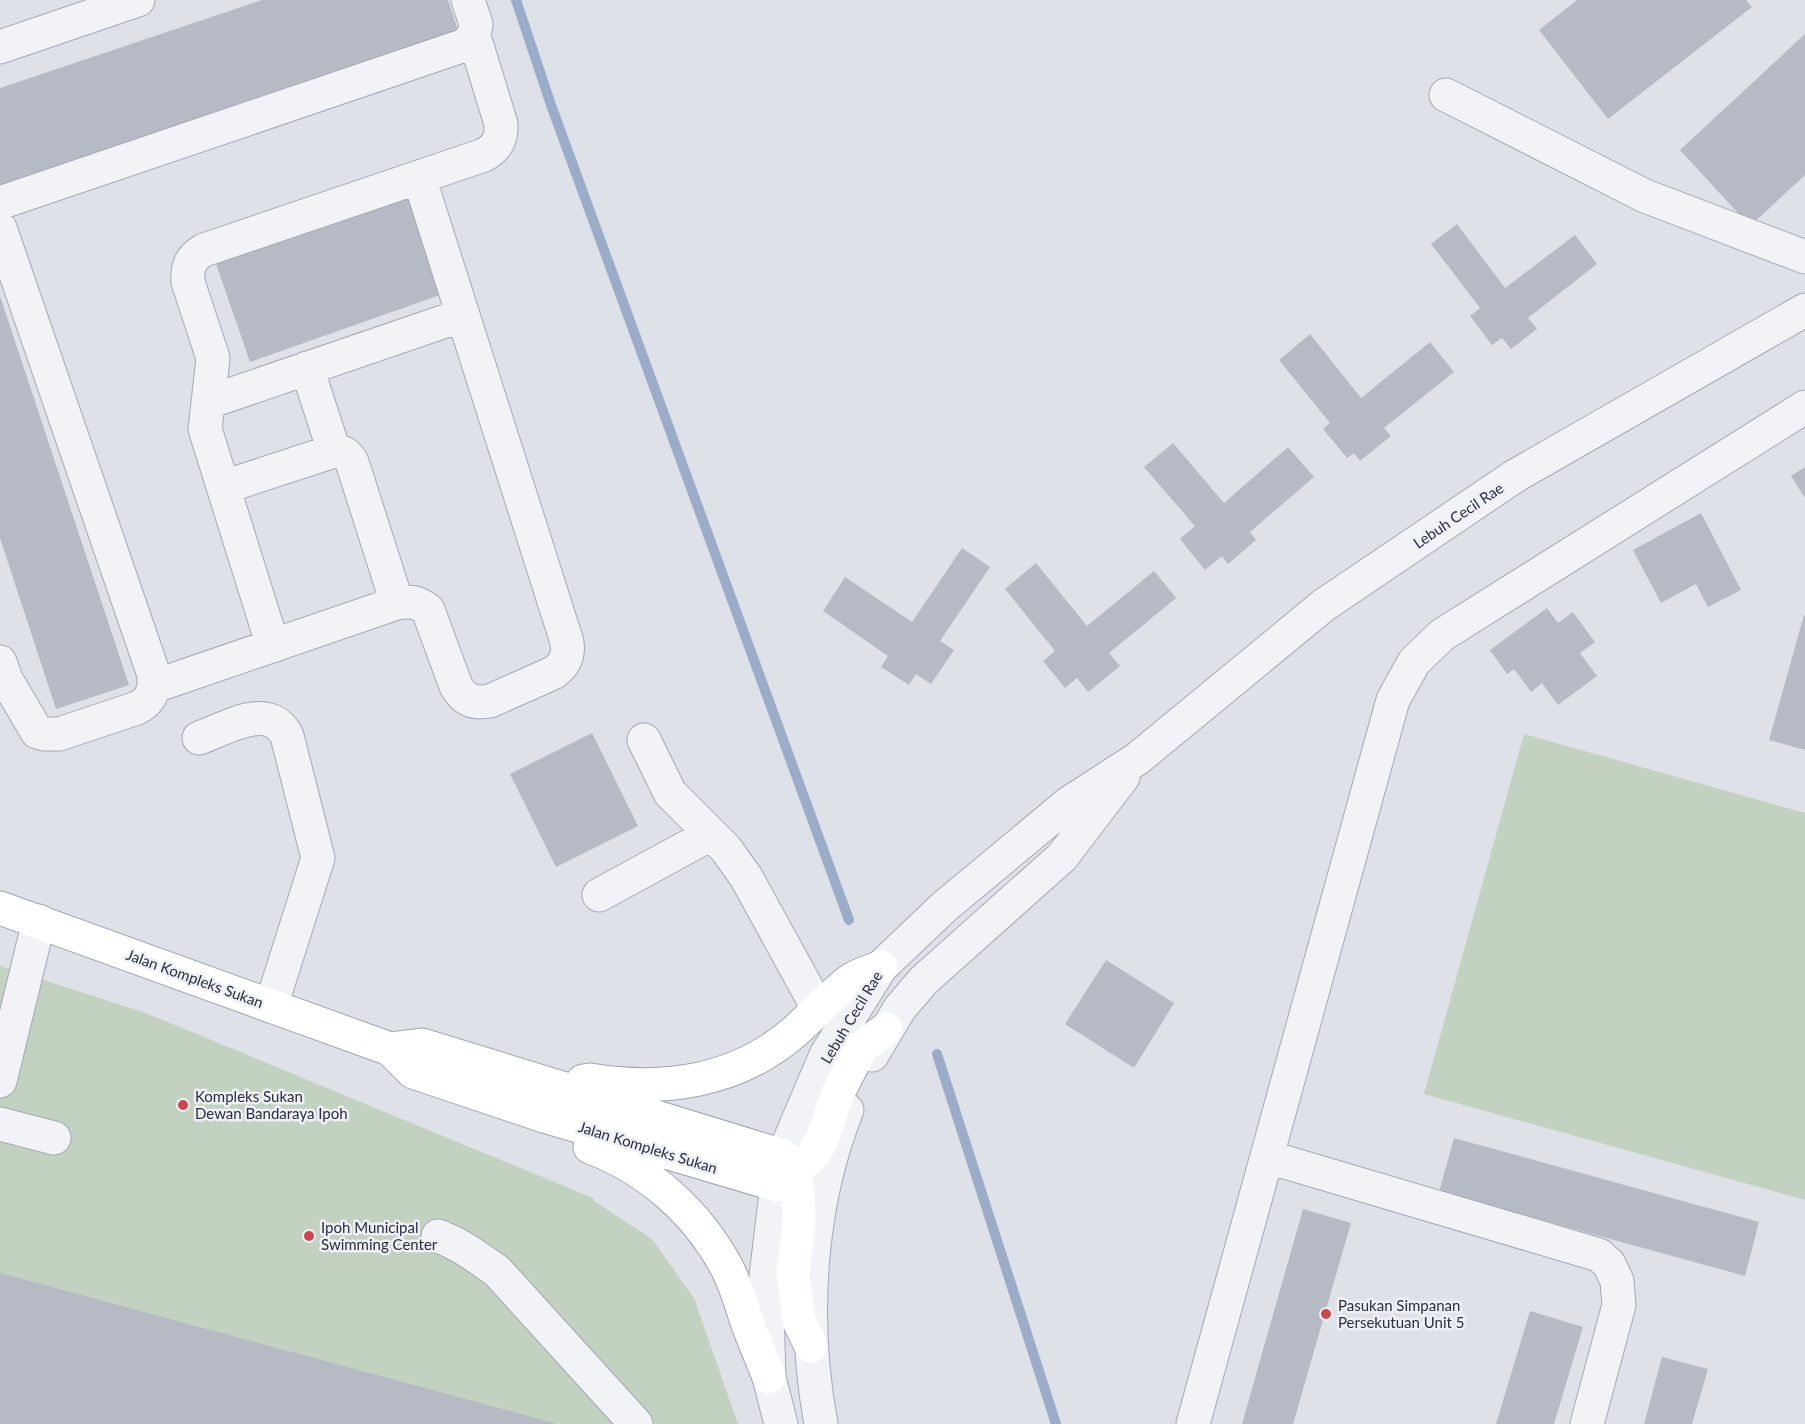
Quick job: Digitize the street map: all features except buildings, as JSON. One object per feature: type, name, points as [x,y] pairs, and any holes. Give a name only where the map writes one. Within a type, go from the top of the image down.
[{"type":"main road","name":"Jalan Kompleks Sukan","points":[[0,908],[390,1049],[422,1045],[548,1101],[784,1172]]},
{"type":"main road","points":[[769,1377],[726,1266],[690,1215],[664,1189],[633,1167],[604,1152],[577,1142],[548,1101],[590,1080],[643,1086],[671,1084],[734,1070],[762,1057],[792,1034],[852,980],[881,967]]},
{"type":"main road","points":[[811,1346],[799,1321],[793,1276],[800,1205],[798,1192],[784,1172],[813,1155],[822,1140],[838,1093],[861,1048],[886,1029]]},
{"type":"street","points":[[0,46],[138,0]]},
{"type":"street","points":[[273,645],[205,429],[213,358],[188,282],[189,263],[195,255],[204,250],[493,151],[502,134],[501,124],[474,36],[476,24],[468,0]]},
{"type":"street","points":[[0,202],[465,45],[474,36]]},
{"type":"street","points":[[1446,95],[1645,196],[1805,257]]},
{"type":"street","points":[[155,686],[397,603],[410,601],[420,603],[433,618],[456,686],[461,695],[470,701],[480,703],[490,701],[553,673],[561,668],[566,660],[567,642],[419,177]]},
{"type":"street","points":[[0,228],[154,675],[155,686],[146,704],[51,735],[38,732],[3,670]]},
{"type":"street","name":"Lebuh Cecil Rae","points":[[781,1424],[769,1377],[766,1276],[784,1172],[826,1055],[881,967],[944,907],[1069,803],[1137,759],[1324,605],[1515,476],[1805,310]]},
{"type":"street","points":[[208,402],[463,315]]},
{"type":"street","points":[[308,368],[334,451]]},
{"type":"street","points":[[1193,1424],[1393,699],[1414,662],[1442,635],[1805,407]]},
{"type":"street","points":[[224,487],[334,451],[341,451],[348,455],[397,603]]},
{"type":"street","points":[[199,738],[254,718],[274,720],[282,727],[286,736],[318,858],[271,1006]]},
{"type":"street","points":[[644,740],[670,793],[726,849],[746,877],[819,1010]]},
{"type":"street","name":"Lebuh Cecil Rae","points":[[821,1424],[815,1395],[811,1346],[811,1290],[824,1187],[846,1115],[864,1069],[900,1008],[924,980],[1062,857],[1137,759]]},
{"type":"street","points":[[600,895],[711,834]]},
{"type":"street","points":[[0,1081],[39,921]]},
{"type":"street","points":[[0,1124],[54,1138]]},
{"type":"street","points":[[1268,1157],[1599,1255],[1609,1264],[1617,1281],[1619,1305],[1587,1424]]},
{"type":"street","points":[[438,1236],[451,1241],[497,1271],[636,1424]]},
{"type":"green space","points":[[1524,734],[1805,813],[1805,1200],[1424,1094]]},
{"type":"green space","name":"Ipoh Municipal Swimming Center","points":[[0,966],[146,1013],[593,1198],[594,1201],[652,1239],[694,1298],[738,1424],[0,1424]]},
{"type":"waterway","points":[[516,0],[551,105],[849,920]]},
{"type":"waterway","points":[[937,1054],[1056,1424]]},
{"type":"place","name":"Kompleks Sukan Dewan Bandaraya Ipoh","points":[[183,1105]]},
{"type":"place","name":"Ipoh Municipal Swimming Center","points":[[309,1236]]},
{"type":"place","name":"Pasukan Simpanan Persekutuan Unit 5","points":[[1326,1314]]}]
